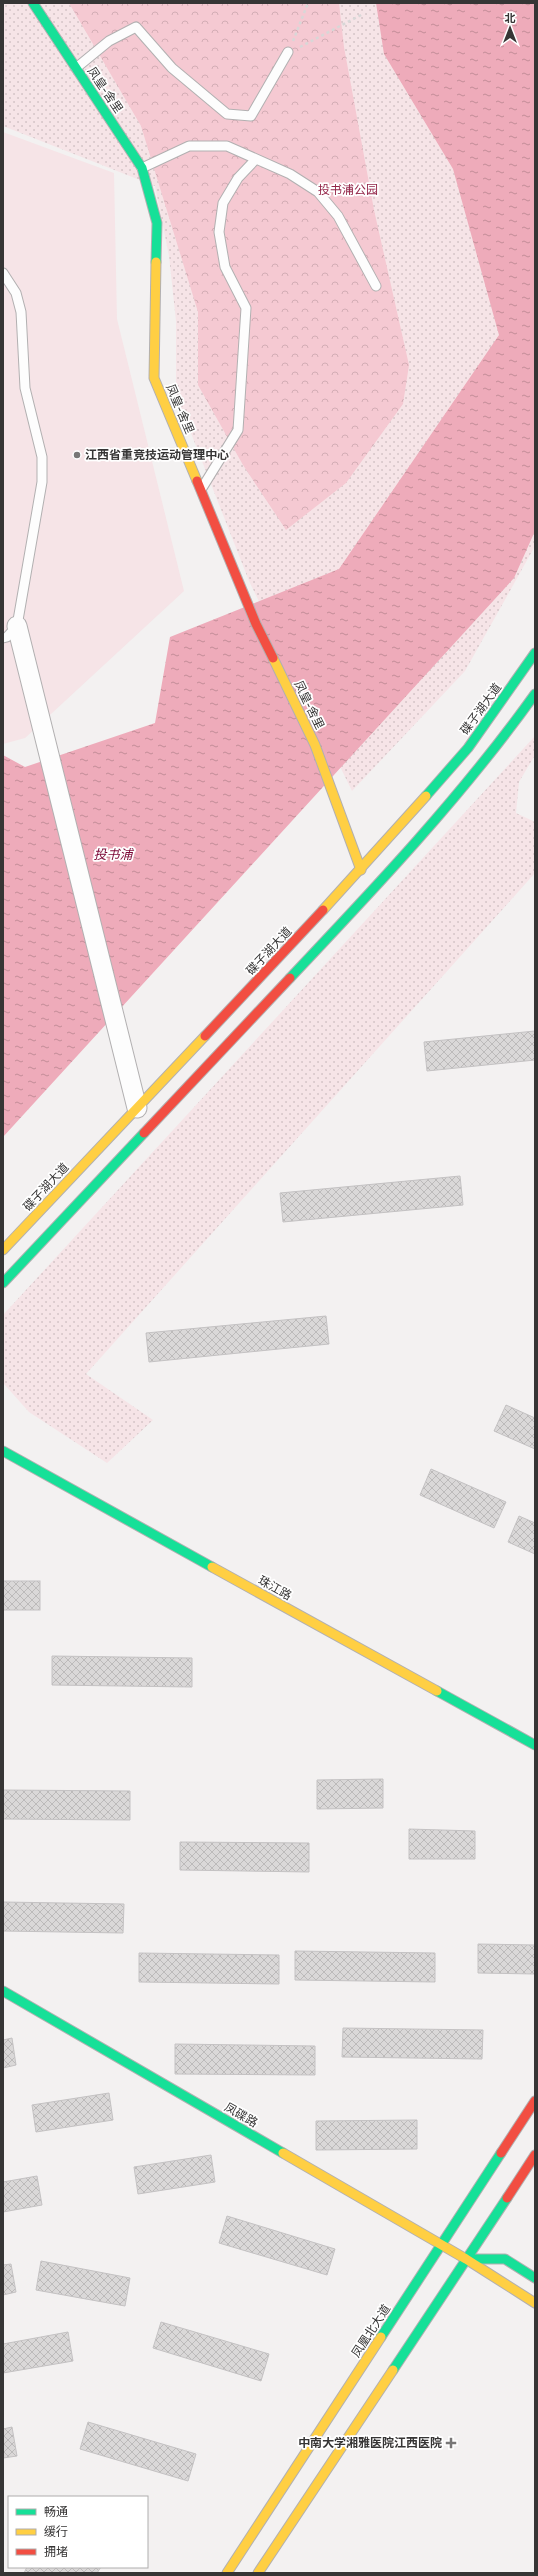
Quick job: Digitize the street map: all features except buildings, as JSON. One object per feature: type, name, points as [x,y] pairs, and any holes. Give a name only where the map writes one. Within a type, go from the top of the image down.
[{"type":"main road","name":"凤皇-舍里","points":[[33,3],[142,168],[157,223],[154,378],[256,624],[315,745],[361,870]]},
{"type":"main road","name":"碟子湖大道","points":[[3,1250],[361,870],[468,748],[534,657]]},
{"type":"main road","points":[[3,1283],[407,854],[508,732],[535,694]]},
{"type":"main road","name":"珠江路","points":[[3,1451],[535,1745]]},
{"type":"main road","name":"凤碟路","points":[[3,1991],[466,2259],[535,2303]]},
{"type":"main road","name":"凤凰北大道","points":[[227,2573],[535,2101]]},
{"type":"main road","points":[[258,2573],[535,2154]]},
{"type":"main road","name":"凤碟路","points":[[466,2259],[505,2259],[535,2278]]},
{"type":"street","points":[[17,626],[137,1108]]},
{"type":"lane","points":[[76,68],[109,41],[136,27],[172,68],[227,114],[251,116],[288,52]]},
{"type":"lane","points":[[142,168],[189,146],[227,146],[254,160],[290,174],[318,192],[338,216],[376,286]]},
{"type":"lane","points":[[201,490],[238,430],[246,308],[225,267],[219,232],[223,203],[238,178],[254,160]]},
{"type":"lane","points":[[3,273],[16,293],[20,312],[25,388],[42,457],[42,482],[17,626],[7,637],[3,638]]},
{"type":"path","points":[[288,52],[308,3]]},
{"type":"path","points":[[288,52],[315,41],[363,14]]},
{"type":"green space","name":"投书浦公园","points":[[3,3],[535,3],[535,546],[465,671],[352,791],[249,581],[176,395],[176,321],[169,256],[155,186],[3,126]]},
{"type":"green space","points":[[69,3],[339,3],[344,47],[374,210],[409,365],[403,404],[346,483],[286,530],[243,465],[198,385],[198,312],[141,126]]},
{"type":"green space","name":"江西省重竞技运动管理中心","points":[[3,132],[114,173],[117,319],[184,591],[25,738],[3,744]]},
{"type":"green space","points":[[535,736],[535,755],[519,782],[516,813],[535,822],[535,873],[86,1374],[153,1420],[107,1463],[29,1412],[4,1384],[3,1315]]},
{"type":"water","name":"投书浦","points":[[376,3],[535,3],[535,531],[514,578],[3,1137],[3,755],[25,767],[155,723],[170,637],[339,569],[499,335],[453,169],[384,54]]},
{"type":"traffic: fast","points":[[33,3],[142,168],[157,223],[156,262]]},
{"type":"traffic: fast","points":[[426,796],[468,748],[535,653]]},
{"type":"traffic: fast","points":[[290,978],[386,875],[448,805],[478,769],[535,694]]},
{"type":"traffic: fast","points":[[3,1283],[144,1133]]},
{"type":"traffic: fast","points":[[3,1451],[212,1567]]},
{"type":"traffic: fast","points":[[437,1691],[535,1745]]},
{"type":"traffic: fast","points":[[3,1991],[283,2153]]},
{"type":"traffic: fast","points":[[381,2337],[501,2153]]},
{"type":"traffic: fast","points":[[393,2370],[507,2198]]},
{"type":"traffic: fast","points":[[466,2259],[505,2259],[535,2278]]},
{"type":"traffic: slow","points":[[156,262],[154,378],[197,481]]},
{"type":"traffic: slow","points":[[273,658],[315,745],[361,870]]},
{"type":"traffic: slow","points":[[323,910],[426,796]]},
{"type":"traffic: slow","points":[[3,1250],[205,1036]]},
{"type":"traffic: slow","points":[[212,1567],[437,1691]]},
{"type":"traffic: slow","points":[[283,2153],[466,2259],[535,2303]]},
{"type":"traffic: slow","points":[[227,2573],[381,2337]]},
{"type":"traffic: slow","points":[[258,2573],[393,2370]]},
{"type":"traffic: jam","points":[[197,481],[256,624],[273,658]]},
{"type":"traffic: jam","points":[[205,1036],[323,910]]},
{"type":"traffic: jam","points":[[144,1133],[290,978]]},
{"type":"traffic: jam","points":[[501,2153],[535,2101]]},
{"type":"traffic: jam","points":[[507,2198],[535,2155]]},
{"type":"place","name":"江西省重竞技运动管理中心","points":[[77,455]]},
{"type":"place","name":"中南大学湘雅医院江西医院","points":[[451,2443]]}]
